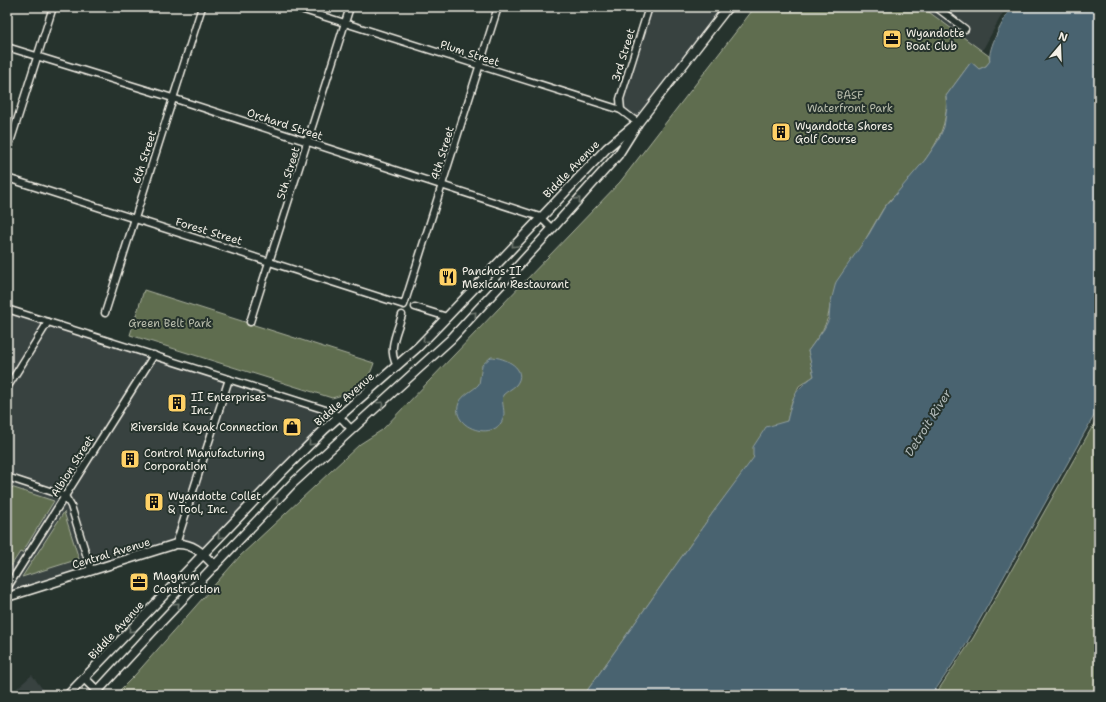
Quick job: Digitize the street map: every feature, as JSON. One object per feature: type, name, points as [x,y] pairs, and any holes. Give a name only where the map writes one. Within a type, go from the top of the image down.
[{"type":"main road","name":"Biddle Avenue","points":[[96,693],[292,484],[451,339],[618,155],[638,123],[728,7]]},
{"type":"main road","name":"Biddle Avenue","points":[[68,695],[283,471],[325,429],[397,366],[447,317],[540,217],[607,148],[638,123]]},
{"type":"main road","points":[[176,544],[186,544],[203,554],[215,566]]},
{"type":"main road","name":"Central Avenue","points":[[7,597],[176,544]]},
{"type":"main road","points":[[85,679],[96,693]]},
{"type":"street","points":[[7,152],[53,7]]},
{"type":"street","name":"6th Street","points":[[104,313],[202,7]]},
{"type":"street","name":"Plum Street","points":[[294,7],[621,110],[638,123]]},
{"type":"street","name":"5th Street","points":[[250,322],[350,7]]},
{"type":"street","name":"4th Street","points":[[404,305],[498,7]]},
{"type":"street","name":"3rd Street","points":[[621,110],[620,99],[649,7]]},
{"type":"street","points":[[936,7],[965,29]]},
{"type":"street","name":"Orchard Street","points":[[7,47],[173,98],[540,217],[552,229]]},
{"type":"street","name":"Forest Street","points":[[7,178],[404,305]]},
{"type":"street","points":[[415,307],[447,317]]},
{"type":"street","points":[[7,309],[329,411],[340,417],[351,430]]},
{"type":"street","points":[[397,366],[391,357],[402,315]]},
{"type":"street","points":[[7,388],[48,322]]},
{"type":"street","name":"Albion Street","points":[[7,588],[154,355]]},
{"type":"street","points":[[176,544],[228,379]]},
{"type":"street","points":[[7,477],[65,496],[70,506],[91,570]]},
{"type":"shaded area","points":[[649,7],[728,7],[638,123],[621,110],[620,99]]},
{"type":"shaded area","points":[[922,7],[1006,7],[982,51]]},
{"type":"shaded area","points":[[7,309],[340,417],[203,554],[186,543],[7,597]]},
{"type":"shaded area","points":[[32,675],[47,695],[9,695]]},
{"type":"green space","name":"Wyandotte Shores Golf Course","points":[[755,7],[922,7],[989,56],[990,61],[986,66],[979,69],[971,62],[946,96],[944,124],[933,148],[917,170],[883,209],[830,305],[827,319],[820,335],[808,351],[814,376],[799,386],[792,401],[787,421],[755,457],[714,511],[584,695],[115,695],[135,675],[240,556],[360,444],[382,430],[620,182]]},
{"type":"green space","name":"Green Belt Park","points":[[144,290],[374,363],[368,377],[359,387],[332,398],[130,335]]},
{"type":"green space","points":[[1099,415],[1099,695],[935,695],[973,638]]},
{"type":"green space","points":[[11,487],[54,501],[22,553],[20,552],[7,572],[7,494]]},
{"type":"green space","points":[[64,512],[79,559],[22,577]]},
{"type":"water","name":"Detroit River","points":[[1011,7],[1099,7],[1099,407],[965,646],[932,695],[584,695],[754,457],[753,447],[766,427],[787,421],[795,395],[807,381],[814,376],[808,351],[824,329],[829,319],[830,305],[836,282],[869,234],[884,208],[925,160],[938,141],[944,127],[947,107],[946,96],[971,62],[979,69],[986,66],[990,61],[993,42]]},
{"type":"water","points":[[491,357],[503,359],[514,365],[520,374],[516,385],[503,395],[503,419],[498,426],[491,430],[482,431],[466,425],[460,419],[458,412],[459,403],[479,384],[482,365]]},
{"type":"place","name":"Wyandotte Boat Club","points":[[892,39]]},
{"type":"place","name":"Wyandotte Shores Golf Course","points":[[781,132]]},
{"type":"place","name":"Panchos II Mexican Restaurant","points":[[448,277]]},
{"type":"place","name":"II Enterprises Inc.","points":[[177,403]]},
{"type":"place","name":"Riverside Kayak Connection","points":[[292,427]]},
{"type":"place","name":"Control Manufacturing Corporation","points":[[130,459]]},
{"type":"place","name":"Wyandotte Collet & Tool, Inc.","points":[[154,502]]},
{"type":"place","name":"Magnum Construction","points":[[139,582]]},
{"type":"park label","name":"BASF Waterfront Park","points":[[850,101]]}]
